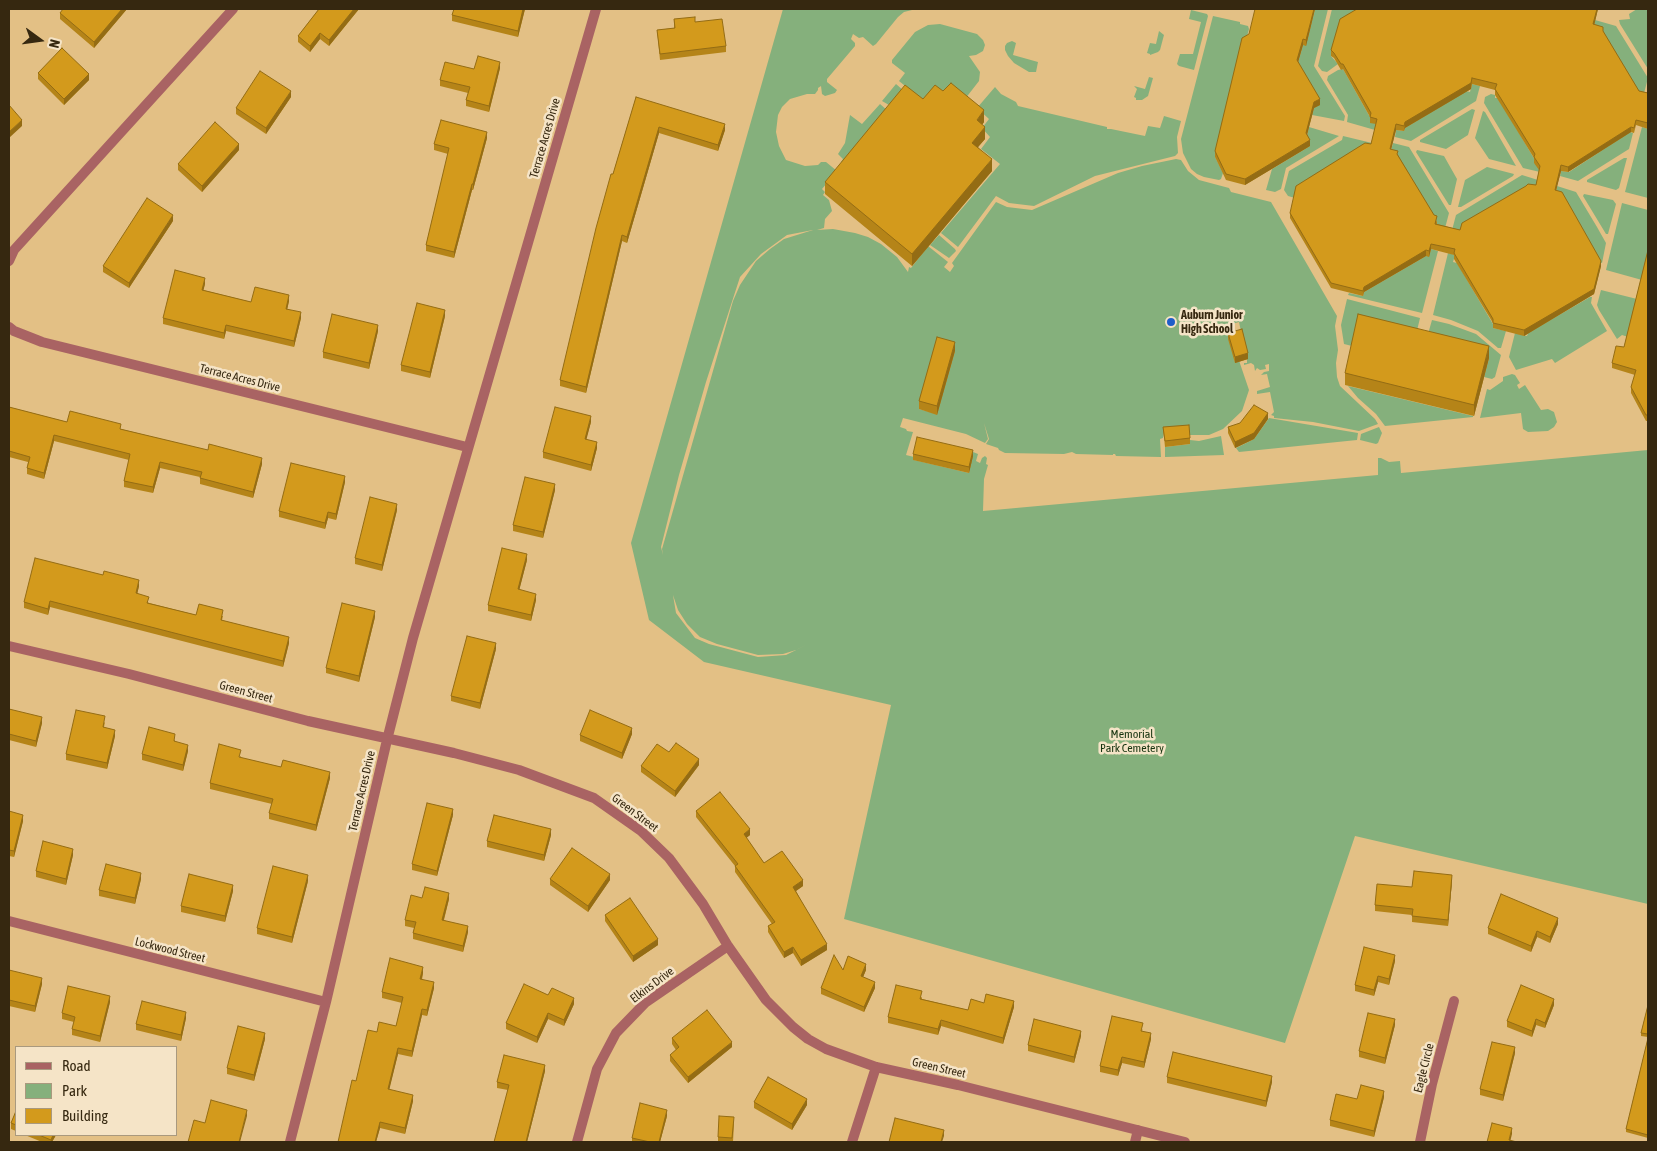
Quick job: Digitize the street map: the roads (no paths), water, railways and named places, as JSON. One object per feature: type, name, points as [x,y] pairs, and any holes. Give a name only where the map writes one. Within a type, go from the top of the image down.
[{"type":"street","points":[[9,261],[14,250],[233,9]]},
{"type":"street","name":"Terrace Acres Drive","points":[[290,1142],[326,1002],[387,740],[413,638],[467,447],[596,9]]},
{"type":"street","name":"Terrace Acres Drive","points":[[9,328],[42,342],[467,447]]},
{"type":"street","name":"Green Street","points":[[9,646],[130,674],[387,740],[454,753],[519,770],[594,798],[641,831],[669,858],[703,904],[728,946],[766,1000],[808,1039],[826,1049],[876,1067],[958,1085],[1185,1142]]},
{"type":"street","name":"Lockwood Street","points":[[9,921],[326,1002]]},
{"type":"street","name":"Elkins Drive","points":[[577,1142],[597,1069],[616,1033],[645,1003],[728,946]]},
{"type":"street","name":"Eagle Circle","points":[[1420,1142],[1432,1084],[1454,1001]]},
{"type":"street","points":[[852,1142],[876,1067]]},
{"type":"street","points":[[1135,1142],[1138,1130]]},
{"type":"place","name":"Auburn Junior High School","points":[[1171,322]]},
{"type":"park label","name":"Memorial Park Cemetery","points":[[1132,741]]}]
